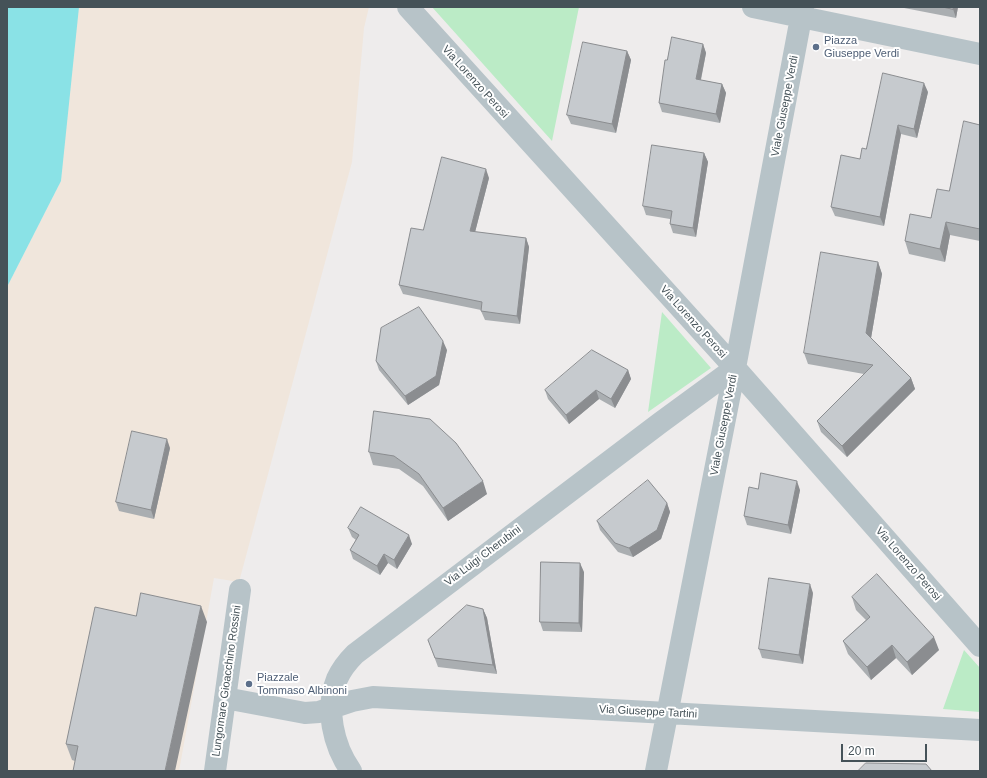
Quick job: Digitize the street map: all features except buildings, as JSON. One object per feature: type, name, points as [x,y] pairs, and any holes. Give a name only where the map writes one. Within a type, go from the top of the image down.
[{"type":"street","points":[[754,7],[802,12],[980,54]]},
{"type":"street","name":"Via Lorenzo Perosi","points":[[408,8],[735,368],[977,642]]},
{"type":"street","name":"Viale Giuseppe Verdi","points":[[656,771],[735,368],[802,12]]},
{"type":"street","name":"Via Luigi Cherubini","points":[[351,771],[337,748],[334,734],[332,693],[337,678],[355,654],[735,368]]},
{"type":"street","name":"Lungomare Gioacchino Rossini","points":[[215,771],[240,590]]},
{"type":"street","points":[[225,698],[304,713],[319,712],[332,707]]},
{"type":"street","name":"Via Giuseppe Tartini","points":[[332,707],[352,701],[373,698],[973,730]]},
{"type":"green space","points":[[432,7],[579,7],[552,141]]},
{"type":"green space","points":[[662,312],[711,368],[648,412]]},
{"type":"green space","points":[[964,650],[980,668],[980,712],[943,709]]},
{"type":"sand","points":[[72,7],[369,7],[364,28],[352,162],[239,582],[214,578],[179,771],[7,771],[7,287],[61,181]]},
{"type":"water","points":[[7,7],[79,7],[61,181],[7,287]]},
{"type":"place","name":"Piazza Giuseppe Verdi","points":[[816,47]]},
{"type":"place","name":"Piazzale Tommaso Albinoni","points":[[249,684]]}]
